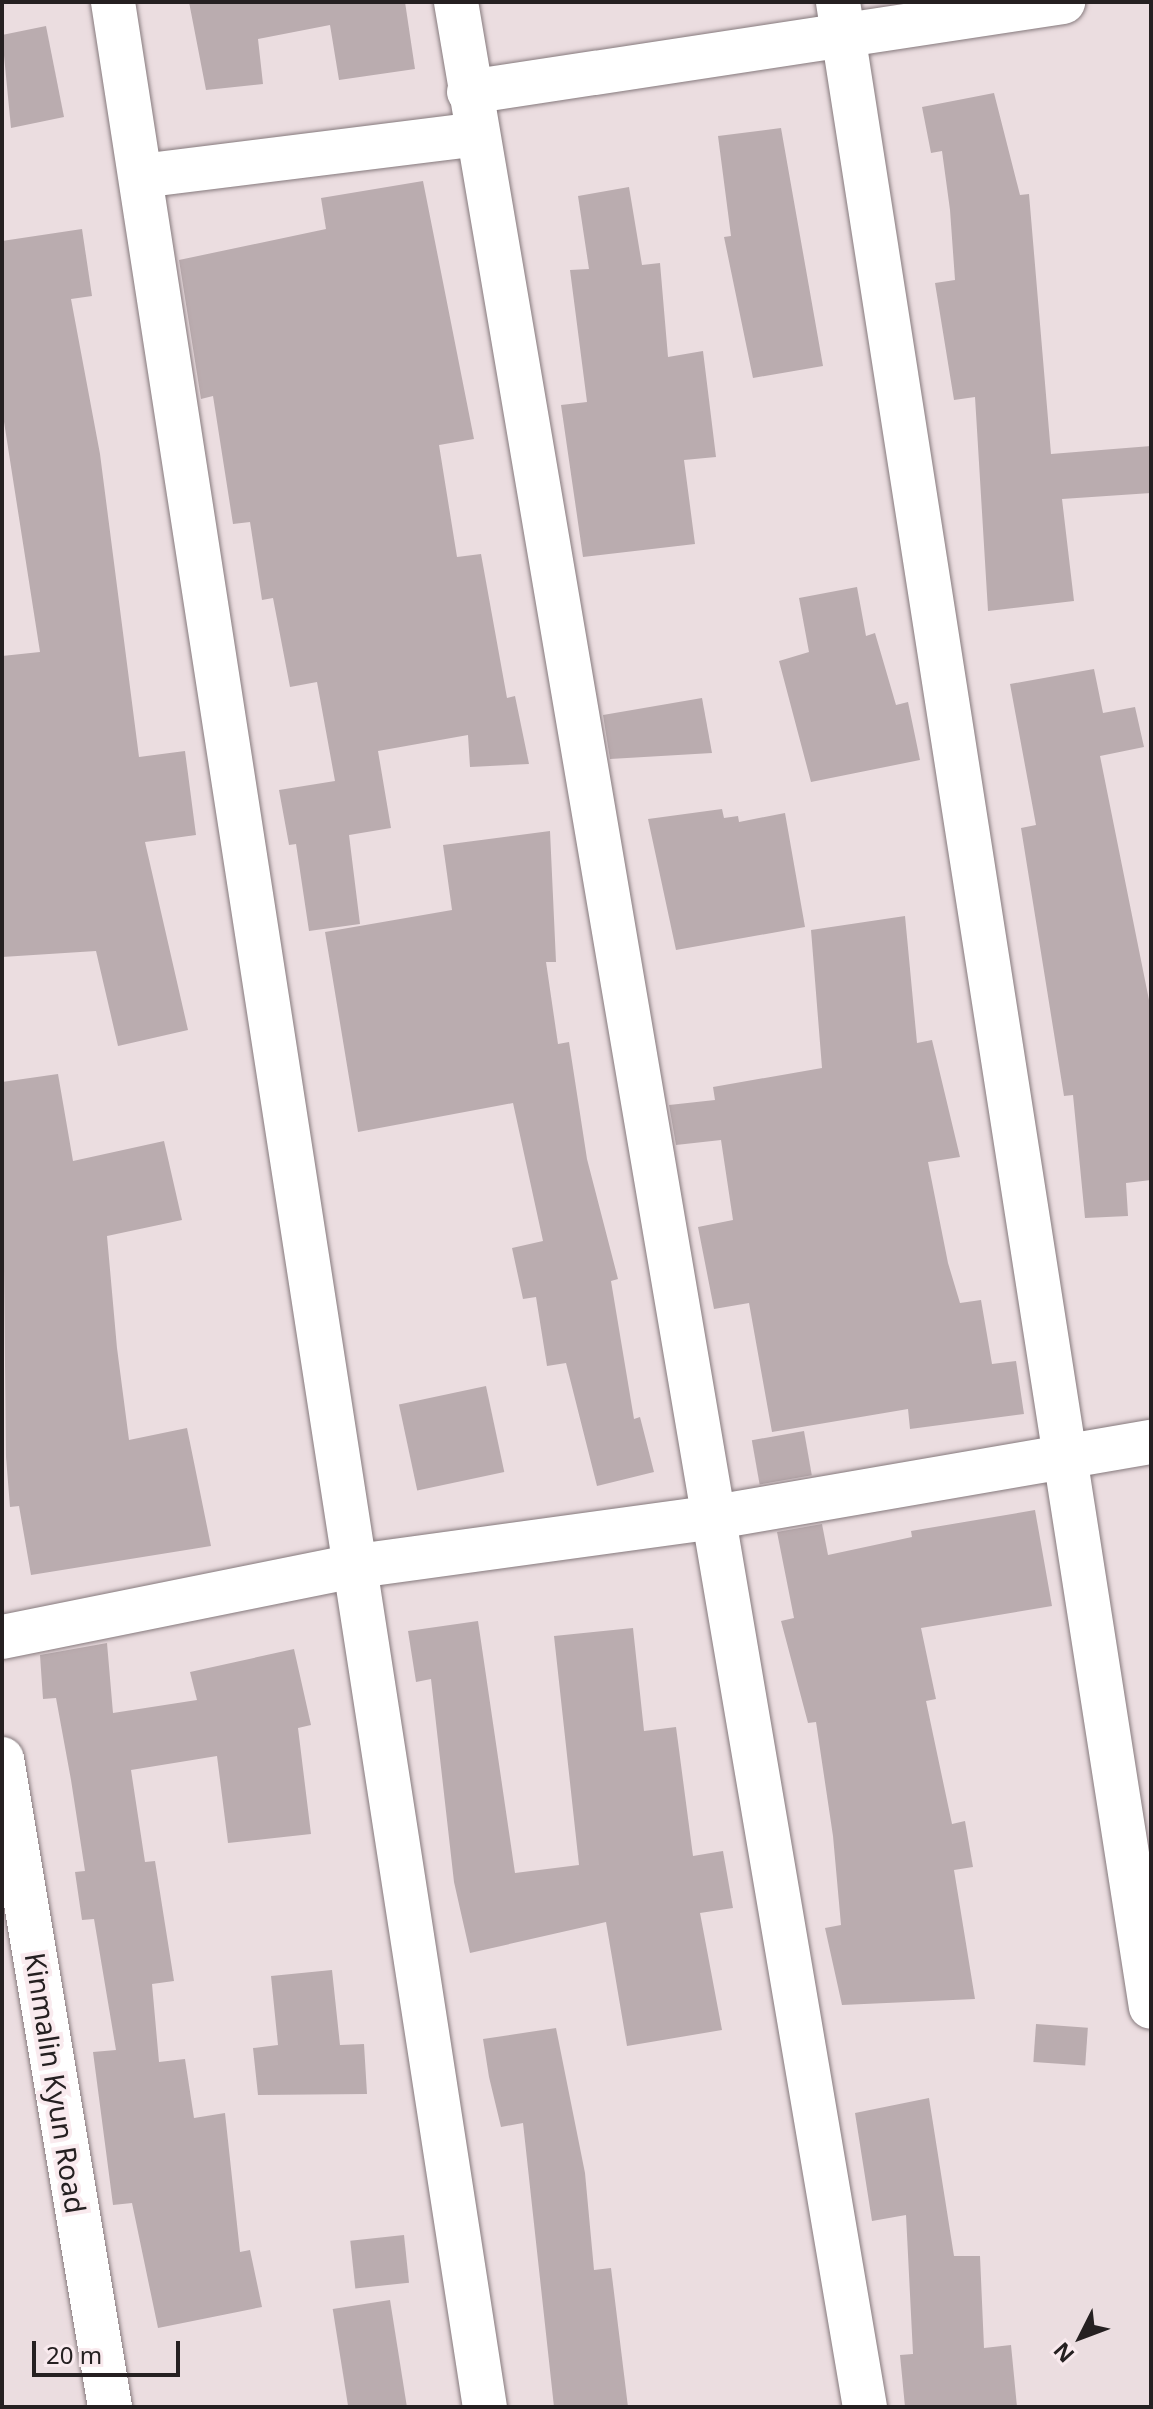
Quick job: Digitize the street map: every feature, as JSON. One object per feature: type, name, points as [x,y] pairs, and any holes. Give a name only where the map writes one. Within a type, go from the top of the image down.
[{"type":"street","points":[[113,2],[350,1567],[485,2407]]},
{"type":"street","points":[[456,2],[710,1518],[865,2407]]},
{"type":"street","points":[[141,176],[473,113],[840,21],[1063,2]]},
{"type":"street","points":[[840,21],[1068,1460],[1151,2007]]},
{"type":"street","points":[[2,1637],[350,1567],[710,1518],[1068,1460],[1151,1442]]},
{"type":"street","name":"Kinmalin Kyun Road","points":[[2,1759],[110,2407]]},
{"type":"building","points":[[189,2],[405,2],[415,69],[339,80],[330,25],[258,39],[263,84],[206,90]]},
{"type":"building","points":[[46,26],[64,117],[11,128],[2,35]]},
{"type":"building","points":[[994,93],[1020,195],[1029,194],[1051,454],[1151,446],[1151,493],[1062,499],[1074,601],[988,611],[975,397],[954,400],[935,283],[955,280],[950,210],[942,151],[931,153],[922,107]]},
{"type":"building","points":[[781,128],[823,366],[753,378],[724,237],[731,236],[718,136]]},
{"type":"building","points":[[423,181],[474,439],[439,445],[457,557],[481,554],[507,698],[515,696],[529,764],[470,767],[468,735],[378,751],[391,828],[349,835],[360,924],[309,931],[296,844],[289,845],[279,790],[335,781],[317,682],[290,687],[273,598],[262,600],[250,522],[233,524],[213,396],[201,399],[179,260],[326,229],[321,198]]},
{"type":"building","points":[[629,187],[642,265],[660,263],[668,357],[703,351],[716,457],[684,460],[695,544],[583,557],[561,405],[587,402],[570,270],[589,269],[578,196]]},
{"type":"building","points":[[82,229],[92,296],[71,299],[100,454],[139,757],[185,751],[196,835],[145,842],[188,1030],[118,1046],[96,951],[2,957],[2,656],[40,652],[2,409],[2,241]]},
{"type":"building","points":[[857,587],[866,636],[875,633],[896,705],[908,702],[920,760],[811,782],[779,661],[809,652],[799,598]]},
{"type":"building","points":[[1094,669],[1103,713],[1135,707],[1144,747],[1100,756],[1151,1010],[1151,1180],[1126,1183],[1128,1216],[1085,1218],[1073,1095],[1064,1096],[1021,828],[1036,825],[1010,684]]},
{"type":"building","points":[[702,698],[712,753],[610,759],[603,715]]},
{"type":"building","points":[[722,809],[724,818],[738,816],[739,822],[785,813],[805,927],[676,950],[648,819]]},
{"type":"building","points":[[550,831],[556,962],[546,962],[558,1044],[569,1042],[587,1159],[618,1279],[611,1281],[634,1419],[640,1417],[654,1472],[597,1486],[566,1363],[547,1366],[536,1297],[523,1299],[512,1248],[543,1241],[513,1103],[358,1132],[325,932],[452,910],[443,845]]},
{"type":"building","points":[[905,916],[917,1043],[932,1040],[960,1157],[928,1162],[948,1263],[960,1303],[981,1300],[992,1364],[1016,1361],[1024,1414],[910,1429],[908,1409],[772,1432],[749,1303],[714,1309],[698,1227],[733,1220],[721,1140],[676,1145],[669,1105],[715,1100],[713,1087],[822,1068],[811,930]]},
{"type":"building","points":[[58,1074],[73,1161],[164,1141],[182,1220],[107,1236],[117,1348],[129,1440],[187,1428],[211,1546],[31,1575],[19,1506],[10,1507],[6,1457],[2,1082]]},
{"type":"building","points":[[486,1386],[504,1472],[417,1491],[399,1405]]},
{"type":"building","points":[[804,1431],[812,1475],[760,1485],[752,1440]]},
{"type":"building","points":[[1035,1510],[1052,1606],[921,1628],[936,1699],[926,1701],[952,1824],[965,1821],[973,1867],[954,1870],[975,1999],[842,2005],[825,1928],[841,1925],[833,1836],[816,1722],[808,1723],[781,1621],[794,1618],[777,1532],[822,1524],[828,1555],[912,1537],[911,1531]]},
{"type":"building","points":[[478,1621],[515,1873],[579,1865],[554,1636],[633,1628],[644,1731],[676,1727],[693,1856],[723,1851],[733,1908],[700,1913],[722,2030],[627,2046],[606,1922],[470,1953],[454,1882],[431,1679],[416,1682],[408,1631]]},
{"type":"building","points":[[107,1643],[113,1713],[197,1700],[190,1672],[294,1649],[311,1725],[298,1728],[311,1834],[228,1843],[217,1756],[131,1770],[145,1862],[155,1861],[174,1981],[152,1984],[159,2062],[185,2059],[194,2118],[225,2113],[240,2252],[250,2250],[262,2307],[158,2328],[132,2203],[113,2205],[93,2052],[116,2050],[94,1919],[82,1920],[75,1872],[85,1871],[56,1698],[43,1699],[40,1655]]},
{"type":"building","points":[[332,1970],[340,2045],[364,2044],[367,2094],[258,2095],[253,2048],[278,2045],[271,1976]]},
{"type":"building","points":[[1036,2024],[1088,2028],[1085,2066],[1033,2062]]},
{"type":"building","points":[[556,2028],[585,2173],[594,2270],[611,2268],[628,2407],[554,2407],[523,2123],[501,2127],[489,2077],[483,2039]]},
{"type":"building","points":[[929,2098],[954,2256],[980,2256],[984,2348],[1011,2345],[1017,2407],[905,2407],[900,2355],[913,2354],[906,2215],[872,2221],[855,2113]]},
{"type":"building","points":[[404,2235],[409,2283],[355,2288],[350,2241]]},
{"type":"building","points":[[390,2300],[407,2407],[348,2407],[333,2309]]}]
